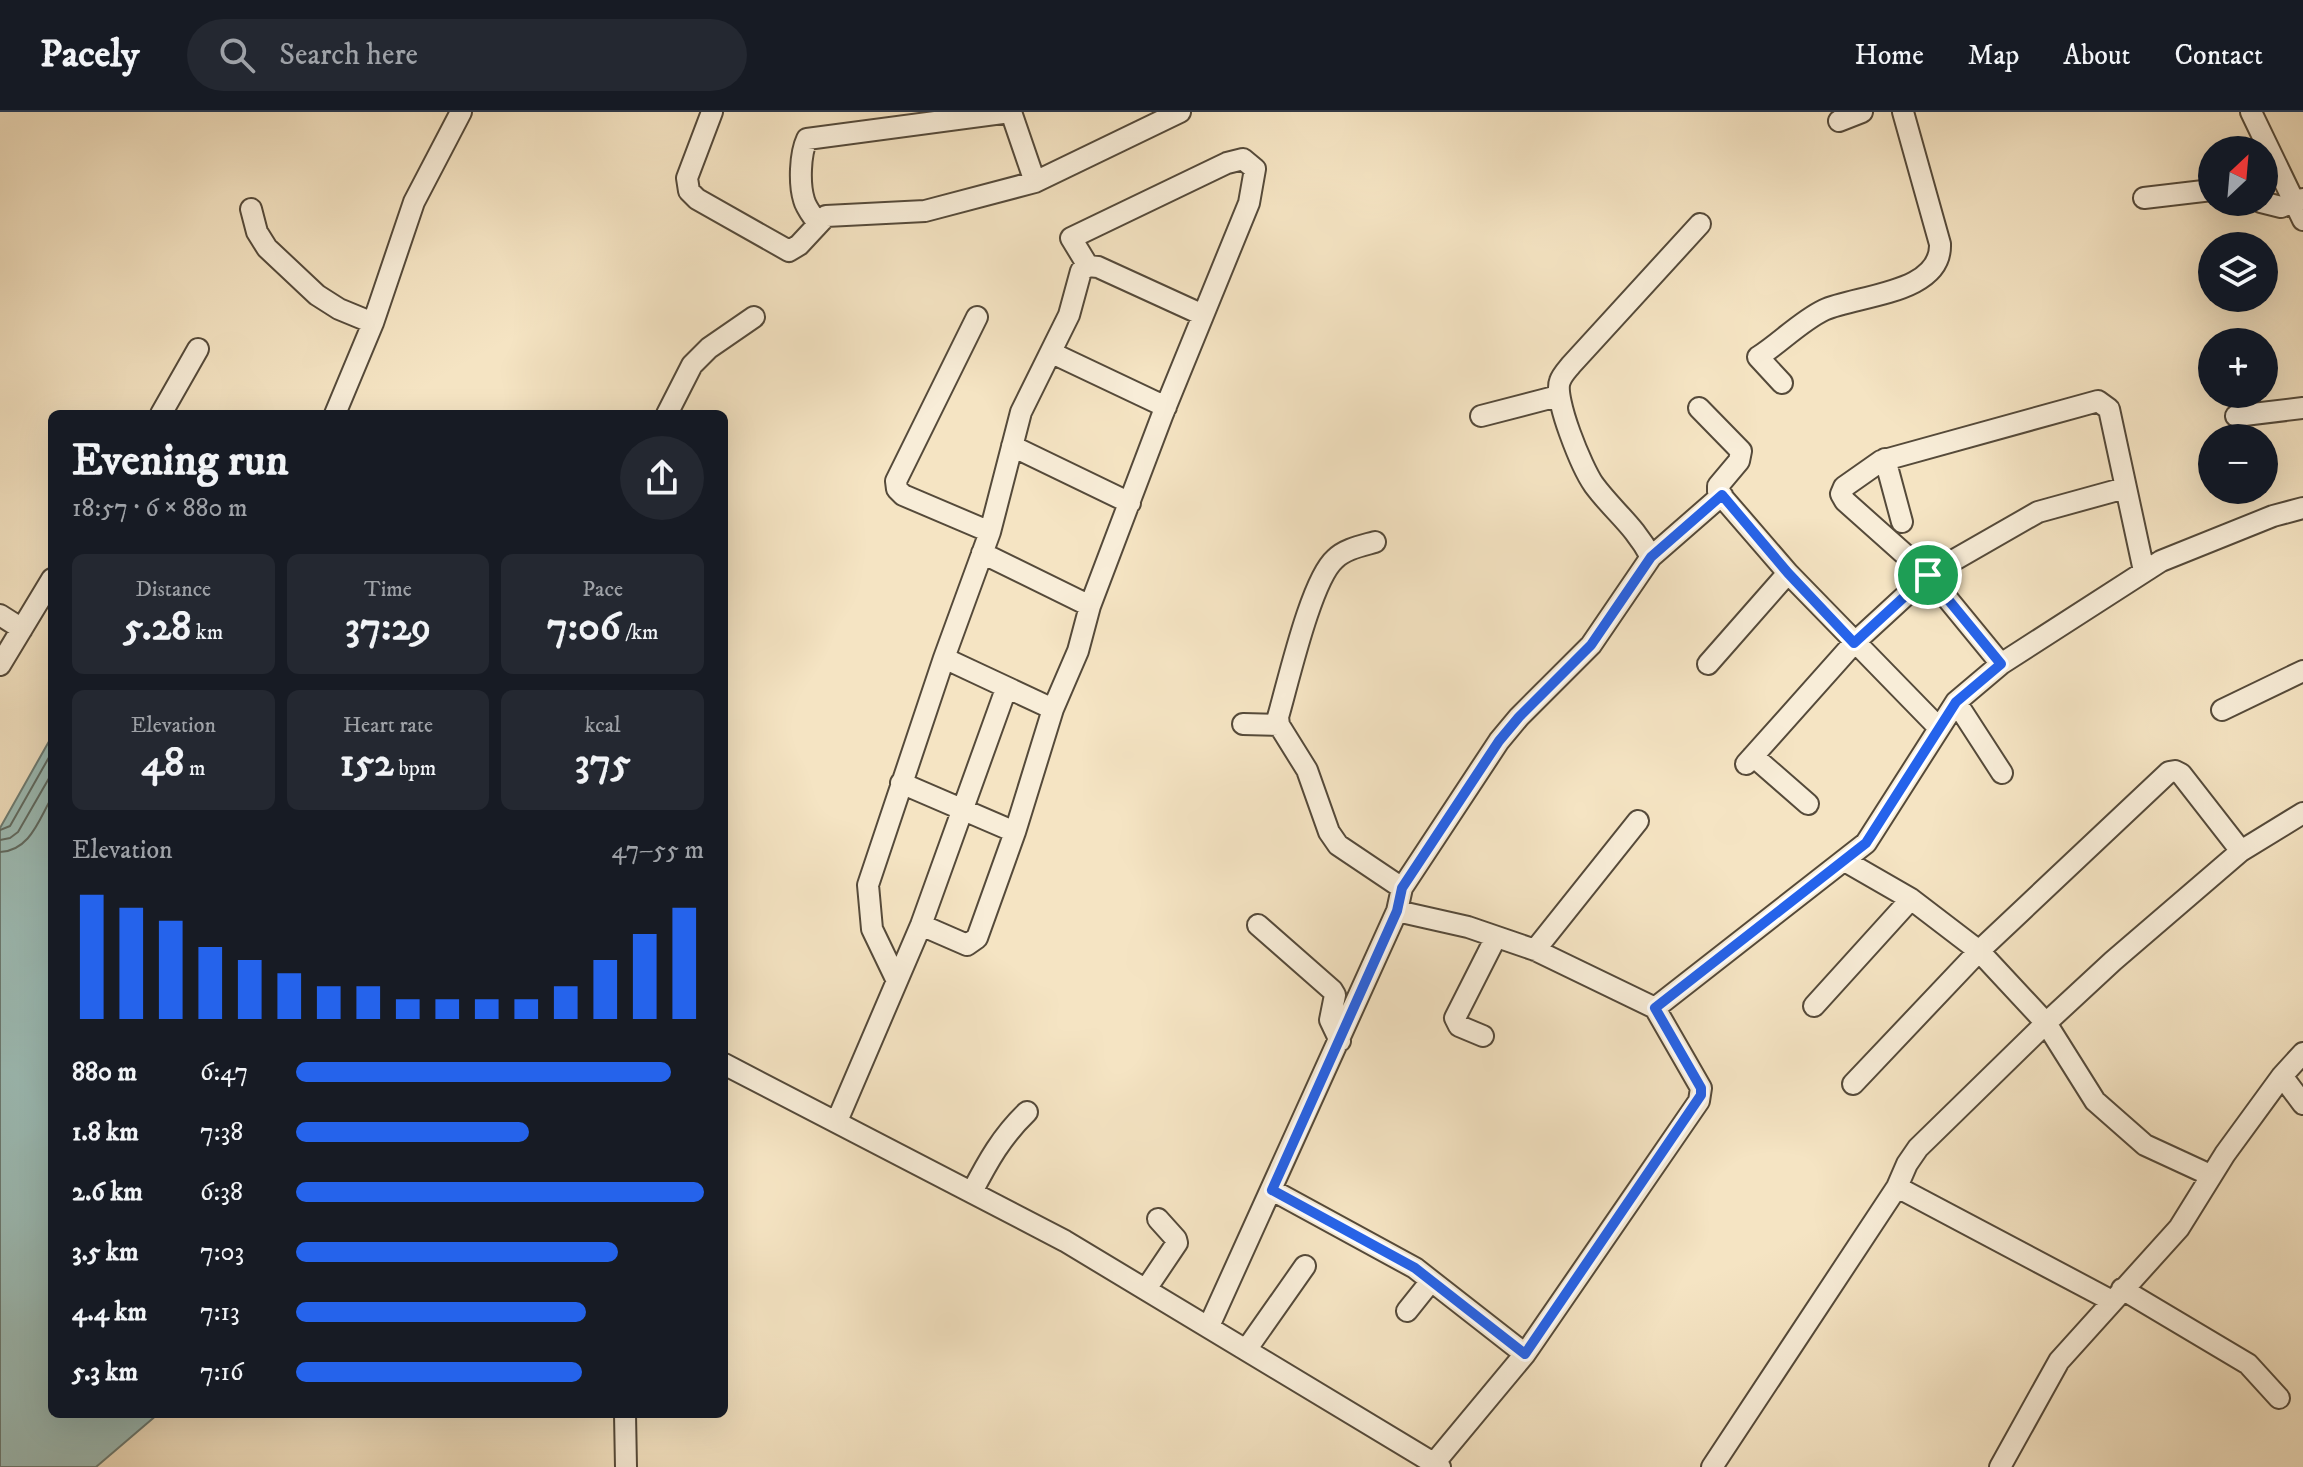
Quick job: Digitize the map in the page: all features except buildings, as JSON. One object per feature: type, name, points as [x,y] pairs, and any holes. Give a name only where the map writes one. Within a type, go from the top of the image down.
[{"type":"street","points":[[337,410],[373,323],[414,202],[461,112]]},
{"type":"street","points":[[712,112],[687,178],[689,191],[697,199],[789,251],[799,245],[826,216],[925,211],[1035,182],[1180,112]]},
{"type":"street","points":[[818,224],[804,201],[803,148],[807,139],[1010,112],[1035,182]]},
{"type":"street","points":[[1839,121],[1862,112]]},
{"type":"street","points":[[1782,383],[1758,357],[1823,311],[1911,284],[1930,270],[1938,258],[1940,244],[1903,112]]},
{"type":"street","points":[[2251,112],[2301,207],[2278,206]]},
{"type":"street","points":[[921,925],[967,945],[973,942],[1015,832],[1053,709],[1078,651],[1090,606],[1249,203],[1255,169],[1243,159],[1227,163],[1071,238],[1088,266]]},
{"type":"street","points":[[2144,198],[2198,192]]},
{"type":"street","points":[[251,209],[257,232],[267,248],[317,295],[339,309],[373,323]]},
{"type":"street","points":[[1651,557],[1638,533],[1593,483],[1573,440],[1558,396],[1560,381],[1571,365],[1700,224]]},
{"type":"street","points":[[897,981],[872,929],[868,885],[990,532],[1021,412],[1069,315],[1081,271],[1088,266],[1098,267],[1203,315]]},
{"type":"street","points":[[669,410],[692,365],[709,348],[754,317]]},
{"type":"street","points":[[977,317],[896,481],[897,489],[903,495],[990,532]]},
{"type":"street","points":[[163,410],[198,349]]},
{"type":"street","points":[[1052,353],[1166,407]]},
{"type":"street","points":[[1481,416],[1558,396]]},
{"type":"street","points":[[2001,664],[1928,575],[1845,501],[1841,494],[1844,487],[1885,459],[2098,401],[2109,409],[2144,571]]},
{"type":"street","points":[[1699,408],[1741,451],[1739,461],[1718,486],[1722,495],[1788,573],[1939,728]]},
{"type":"street","points":[[2236,416],[2303,408]]},
{"type":"street","points":[[1012,446],[1130,503]]},
{"type":"street","points":[[1885,459],[1902,522]]},
{"type":"street","points":[[1808,804],[1750,760],[1854,643],[1928,575],[2038,512],[2125,488]]},
{"type":"street","points":[[1209,1326],[1340,1041],[1397,911],[1402,888],[1499,741],[1591,645],[1651,557],[1722,495]]},
{"type":"street","points":[[1655,1008],[1866,843],[1956,702],[2001,664],[2144,571],[2175,555],[2273,516],[2303,508]]},
{"type":"street","points":[[1375,542],[1347,551],[1333,560],[1327,570],[1303,625],[1278,717],[1279,725],[1307,770],[1329,832],[1338,845],[1402,888]]},
{"type":"street","points":[[982,553],[1090,606]]},
{"type":"street","points":[[1708,664],[1788,573]]},
{"type":"street","points":[[0,665],[48,586]]},
{"type":"street","points":[[0,615],[22,629]]},
{"type":"street","points":[[944,658],[1053,709]]},
{"type":"street","points":[[2222,710],[2303,671]]},
{"type":"street","points":[[837,1121],[921,925],[1006,689]]},
{"type":"street","points":[[1956,702],[2002,773]]},
{"type":"street","points":[[1243,724],[1279,725]]},
{"type":"street","points":[[1853,1084],[1979,951],[2169,772],[2181,774],[2241,851]]},
{"type":"street","points":[[901,783],[1015,832]]},
{"type":"street","points":[[1712,1467],[1897,1187],[1918,1148],[2113,961],[2241,851],[2303,813]]},
{"type":"street","points":[[1535,950],[1638,821]]},
{"type":"street","points":[[1845,861],[1911,899],[1979,951],[2046,1023],[2095,1101],[2145,1145],[2210,1175]]},
{"type":"street","points":[[1814,1006],[1911,899]]},
{"type":"street","points":[[728,1066],[1065,1241],[1435,1466],[1525,1354],[1701,1095],[1701,1088],[1655,1008],[1535,950],[1468,927],[1397,911]]},
{"type":"street","points":[[1258,925],[1332,990],[1335,995],[1330,1020],[1340,1041]]},
{"type":"street","points":[[1483,1036],[1459,1026],[1455,1018],[1496,937]]},
{"type":"street","points":[[2000,1467],[2059,1361],[2179,1228],[2210,1175],[2282,1076],[2303,1053]]},
{"type":"street","points":[[2282,1076],[2303,1104]]},
{"type":"street","points":[[972,1192],[994,1150],[1027,1112]]},
{"type":"street","points":[[1897,1187],[2117,1295],[2248,1364],[2279,1398]]},
{"type":"street","points":[[1272,1190],[1415,1268],[1525,1354]]},
{"type":"street","points":[[1146,1289],[1177,1243],[1158,1219]]},
{"type":"street","points":[[1246,1350],[1305,1266]]},
{"type":"street","points":[[1407,1311],[1431,1281]]},
{"type":"street","points":[[625,1418],[626,1467]]},
{"type":"water","points":[[48,743],[48,1418],[153,1418],[96,1467],[0,1467],[0,828]]},
{"type":"route","points":[[1722,495],[1788,573],[1854,643],[1928,575],[2001,664],[1956,702],[1866,843],[1801,897],[1655,1008],[1701,1088],[1699,1101],[1525,1354],[1415,1268],[1272,1190],[1397,911],[1402,888],[1499,741],[1591,645],[1651,557],[1722,495]]}]
